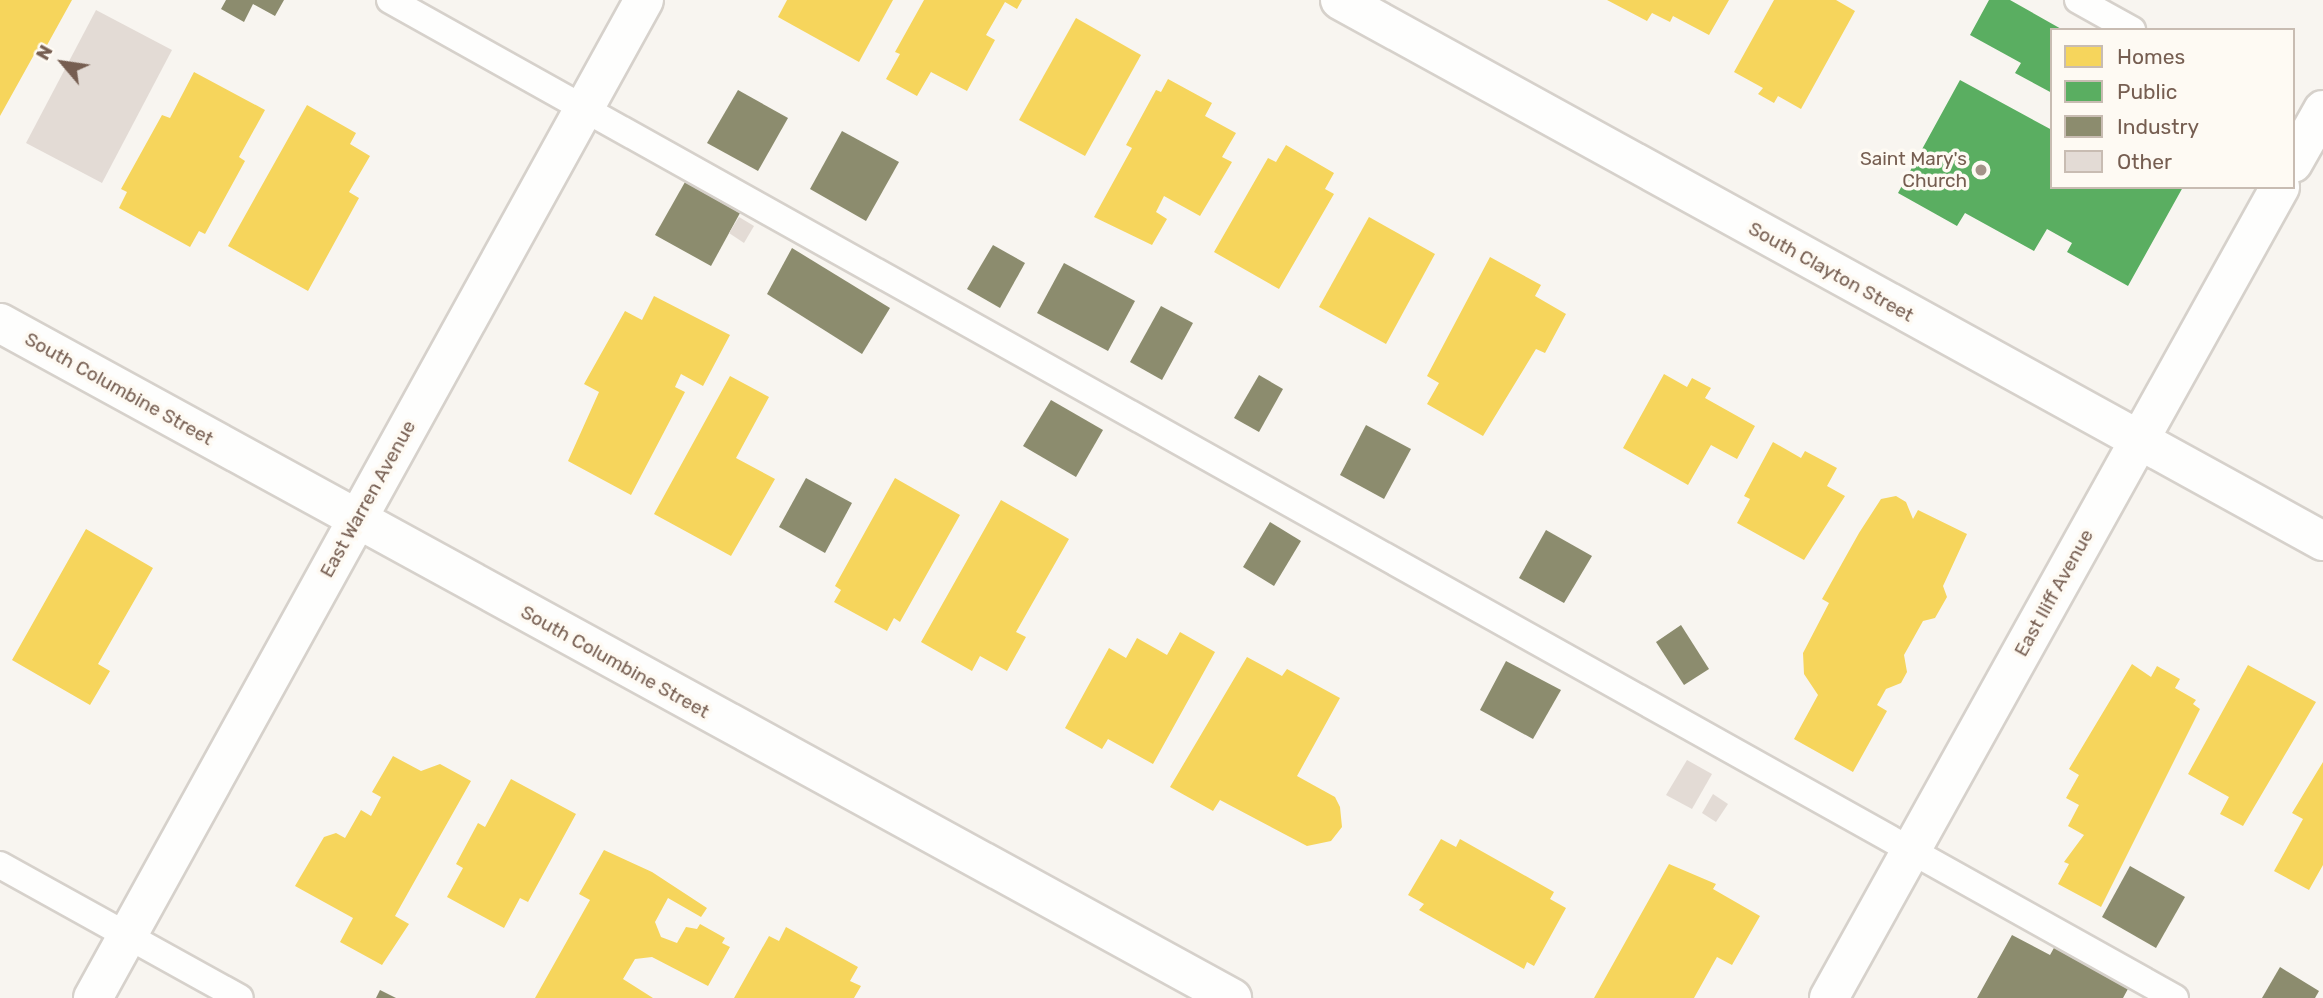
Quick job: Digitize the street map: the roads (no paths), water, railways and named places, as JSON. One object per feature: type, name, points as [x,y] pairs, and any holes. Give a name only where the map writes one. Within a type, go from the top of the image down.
[{"type":"street","name":"East Warren Avenue","points":[[93,998],[643,0]]},
{"type":"street","name":"South Clayton Street","points":[[1340,0],[2138,442],[2323,541]]},
{"type":"street","points":[[2295,158],[2309,120]]},
{"type":"street","name":"East Iliff Avenue","points":[[1829,998],[2279,189]]},
{"type":"street","name":"South Columbine Street","points":[[0,323],[356,521],[1232,998]]},
{"type":"lane","points":[[390,0],[2175,998]]},
{"type":"lane","points":[[2078,0],[2128,28]]},
{"type":"lane","points":[[0,865],[240,998]]},
{"type":"place","name":"Saint Mary's Church","points":[[1981,170]]}]
